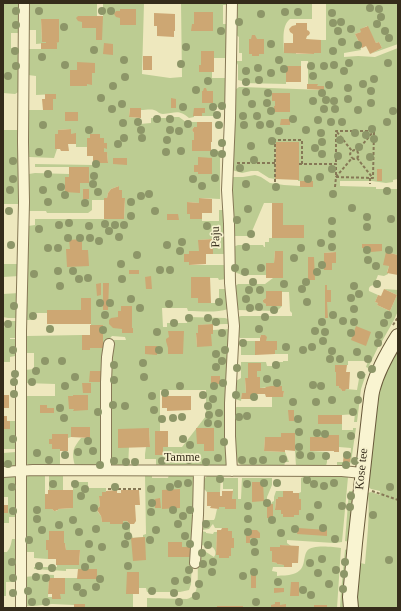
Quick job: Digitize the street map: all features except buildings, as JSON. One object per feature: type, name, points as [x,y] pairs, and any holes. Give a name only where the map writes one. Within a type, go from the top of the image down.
[{"type":"street","points":[[21,608],[21,332],[24,202],[24,3]]},
{"type":"street","name":"Paju","points":[[232,3],[227,190],[230,283],[234,326],[230,390],[232,471]]},
{"type":"street","name":"Kose tee","points":[[351,608],[350,597],[362,473],[367,425],[373,388],[381,366],[398,336]]},
{"type":"street","points":[[106,470],[106,382],[109,344]]},
{"type":"street","name":"Tamme","points":[[3,472],[33,470],[106,470],[342,471],[362,473]]},
{"type":"street","points":[[195,563],[200,471]]},
{"type":"path","points":[[336,131],[374,131]]},
{"type":"path","points":[[336,131],[352,151],[350,154],[352,158]]},
{"type":"path","points":[[335,187],[336,131]]},
{"type":"path","points":[[372,178],[357,158],[357,151],[374,131]]},
{"type":"path","points":[[370,184],[372,178],[374,131]]},
{"type":"path","points":[[275,182],[275,140],[302,140],[302,164]]},
{"type":"path","points":[[352,151],[357,151]]},
{"type":"path","points":[[336,177],[352,158],[357,158]]},
{"type":"path","points":[[242,163],[275,163]]},
{"type":"path","points":[[298,164],[336,164]]},
{"type":"path","points":[[336,177],[372,178]]},
{"type":"path","points":[[108,489],[143,489]]},
{"type":"path","points":[[371,490],[398,500]]},
{"type":"green space","points":[[3,3],[20,3],[19,33],[11,33],[11,48],[20,48],[20,91],[15,94],[3,93]]},
{"type":"green space","points":[[28,3],[97,3],[97,16],[103,16],[103,3],[144,3],[142,74],[170,78],[182,77],[181,3],[229,3],[229,5],[223,5],[223,24],[229,24],[227,58],[214,58],[214,51],[201,51],[201,65],[199,65],[199,72],[212,72],[212,78],[227,78],[226,108],[214,108],[215,113],[221,113],[221,116],[202,116],[202,113],[205,113],[204,108],[194,108],[194,117],[189,118],[182,113],[174,112],[160,114],[155,110],[130,108],[129,117],[140,118],[140,124],[151,123],[151,118],[175,117],[179,117],[186,122],[197,122],[197,127],[194,127],[192,130],[194,133],[194,140],[192,140],[192,151],[220,151],[220,199],[200,198],[199,203],[187,202],[187,213],[190,214],[191,219],[202,219],[202,221],[219,221],[219,210],[226,210],[224,254],[213,254],[213,239],[199,240],[199,251],[189,251],[189,254],[184,254],[184,262],[189,262],[190,265],[225,265],[226,279],[219,280],[218,278],[210,277],[191,277],[191,298],[198,298],[198,303],[219,303],[219,289],[226,289],[228,309],[219,311],[188,311],[187,308],[162,308],[163,327],[167,327],[167,323],[187,323],[188,317],[228,319],[229,324],[198,325],[198,333],[196,334],[197,346],[211,346],[211,334],[213,334],[213,330],[229,329],[226,466],[156,467],[156,459],[145,459],[146,447],[150,447],[149,428],[129,447],[128,467],[110,466],[109,433],[113,342],[114,340],[126,340],[125,337],[112,336],[105,344],[101,466],[75,466],[73,454],[76,445],[81,438],[89,438],[89,427],[71,427],[71,437],[68,438],[68,434],[52,434],[52,439],[49,439],[49,444],[52,444],[52,449],[60,449],[60,465],[31,466],[26,463],[25,398],[27,396],[55,396],[55,384],[25,383],[25,370],[34,369],[34,353],[25,353],[25,337],[82,335],[82,350],[90,350],[90,348],[103,348],[103,325],[91,325],[91,298],[81,298],[81,310],[48,310],[47,313],[35,313],[34,320],[26,320],[28,226],[35,225],[35,219],[124,219],[125,199],[122,198],[122,190],[119,190],[119,186],[111,189],[107,198],[104,200],[92,200],[92,210],[88,213],[47,213],[46,211],[28,211],[29,174],[69,174],[69,177],[65,177],[65,192],[80,192],[80,183],[89,183],[89,167],[35,167],[35,164],[93,165],[93,163],[108,162],[107,153],[104,152],[104,148],[107,148],[107,143],[104,143],[100,138],[100,134],[90,134],[90,138],[87,138],[87,147],[76,147],[76,134],[71,134],[71,129],[58,130],[58,134],[55,134],[55,148],[57,149],[54,158],[29,157],[28,110],[53,110],[53,99],[56,98],[56,94],[36,95],[36,76],[28,75],[28,49],[57,49],[56,42],[59,42],[59,19],[41,19],[42,42],[46,43],[36,44],[36,30],[28,30]],"holes":[[[160,390],[206,390],[206,416],[182,447],[163,447],[163,455],[155,455],[155,431],[160,431]]]},
{"type":"green space","points":[[237,3],[312,3],[312,19],[290,19],[287,22],[284,30],[284,53],[321,53],[321,40],[326,40],[326,3],[398,3],[398,44],[370,54],[382,48],[379,42],[376,43],[367,26],[361,29],[361,32],[355,34],[361,46],[361,50],[344,53],[344,57],[375,57],[398,48],[398,179],[393,180],[393,182],[386,183],[372,181],[340,181],[340,186],[398,189],[398,255],[386,252],[389,266],[387,272],[388,274],[384,276],[378,275],[376,280],[379,280],[378,285],[371,286],[369,291],[378,295],[375,302],[378,303],[377,305],[390,311],[397,295],[384,289],[398,290],[398,311],[381,343],[379,342],[368,368],[366,367],[368,361],[348,361],[348,365],[335,365],[336,386],[339,386],[342,391],[346,389],[357,390],[360,373],[366,374],[361,389],[357,422],[354,422],[355,414],[342,415],[342,430],[353,430],[353,428],[356,428],[351,462],[349,466],[337,466],[337,462],[350,462],[351,448],[339,447],[339,435],[310,437],[310,451],[327,452],[326,466],[296,466],[295,433],[282,433],[281,437],[265,438],[264,451],[285,452],[289,462],[285,462],[284,467],[243,466],[238,463],[235,457],[234,408],[272,407],[272,397],[283,396],[284,391],[282,391],[282,386],[260,388],[260,378],[257,377],[257,371],[261,371],[261,363],[248,363],[248,378],[245,378],[246,393],[242,393],[241,401],[235,399],[236,381],[241,378],[241,362],[266,362],[267,366],[272,366],[273,362],[288,361],[288,354],[275,354],[275,350],[277,350],[277,341],[266,341],[266,337],[261,335],[260,338],[240,338],[238,336],[238,317],[292,316],[292,313],[290,311],[289,292],[282,291],[266,291],[266,298],[263,300],[266,306],[282,306],[277,311],[237,310],[234,287],[238,284],[265,284],[273,278],[282,278],[283,251],[275,251],[274,263],[266,263],[266,275],[241,275],[233,272],[233,247],[238,245],[263,245],[265,247],[265,242],[269,242],[269,238],[304,238],[304,225],[283,225],[283,203],[264,203],[250,236],[233,236],[231,177],[255,175],[270,183],[300,187],[313,187],[313,181],[298,181],[299,142],[276,142],[275,179],[269,178],[258,171],[242,173],[232,170],[235,90],[242,87],[324,90],[317,86],[317,84],[308,84],[308,61],[301,61],[301,66],[286,66],[286,84],[242,83],[242,81],[238,80],[238,65],[236,61],[242,61],[242,53],[239,53],[239,37],[235,34]],"holes":[[[336,252],[336,263],[332,263],[332,270],[324,270],[324,253]]]},
{"type":"green space","points":[[3,130],[19,130],[20,204],[3,204]]},
{"type":"green space","points":[[3,264],[19,264],[19,276],[3,277]]},
{"type":"green space","points":[[19,293],[18,318],[3,317],[3,294]]},
{"type":"green space","points":[[9,321],[18,321],[18,338],[10,338],[18,339],[17,353],[15,356],[10,357],[10,362],[3,362],[3,329]]},
{"type":"green space","points":[[241,341],[255,341],[255,355],[241,355]]},
{"type":"green space","points":[[398,346],[398,608],[356,608],[360,563],[365,564],[369,502],[368,493],[371,492],[380,495],[380,491],[371,489],[366,485],[378,389]]},
{"type":"green space","points":[[10,421],[18,421],[17,449],[3,449],[3,429],[10,429]]},
{"type":"green space","points":[[16,452],[16,468],[3,469],[3,453]]},
{"type":"green space","points":[[45,473],[45,509],[57,511],[58,509],[73,508],[73,482],[88,482],[88,488],[106,488],[106,492],[102,493],[102,496],[99,496],[100,506],[97,509],[101,516],[102,522],[123,524],[123,521],[127,521],[130,524],[130,534],[133,538],[143,537],[143,535],[146,534],[145,475],[152,474],[152,478],[168,478],[169,474],[195,474],[191,584],[189,590],[180,592],[147,592],[146,588],[139,588],[139,573],[127,572],[127,594],[133,594],[133,608],[85,608],[85,604],[24,606],[25,577],[34,576],[34,574],[54,575],[54,578],[49,578],[48,597],[52,597],[53,599],[60,599],[60,594],[65,594],[65,578],[97,579],[97,569],[66,569],[66,571],[34,569],[34,567],[79,565],[80,550],[66,550],[64,543],[64,531],[49,540],[46,540],[48,559],[34,558],[34,552],[24,552],[25,481],[30,474]]},
{"type":"green space","points":[[49,473],[63,473],[63,490],[49,490]]},
{"type":"green space","points":[[324,474],[348,477],[342,542],[334,543],[287,540],[287,543],[291,546],[280,545],[280,547],[270,547],[270,551],[272,551],[272,562],[284,565],[284,567],[273,567],[272,571],[277,572],[277,576],[289,575],[297,572],[302,567],[307,551],[313,547],[323,546],[341,548],[337,608],[327,608],[327,605],[314,605],[314,608],[243,608],[243,606],[217,606],[217,608],[147,608],[147,598],[187,599],[194,594],[197,584],[200,551],[206,552],[214,557],[215,554],[215,550],[212,547],[201,545],[201,531],[201,520],[214,520],[219,507],[225,507],[225,509],[236,509],[236,499],[232,499],[233,489],[223,489],[223,478],[238,478],[238,499],[241,499],[242,478],[272,478],[272,485],[267,497],[267,517],[273,518],[273,504],[271,504],[274,501],[276,491],[283,491],[283,497],[278,497],[278,499],[276,499],[275,509],[281,510],[281,514],[299,515],[299,510],[301,509],[301,499],[299,499],[299,493],[301,492],[301,478]],"holes":[[[213,524],[215,528],[228,528],[228,531],[232,531],[234,547],[231,548],[231,555],[229,558],[219,558],[219,555],[216,555],[217,532],[214,532],[213,534],[206,533],[201,531],[209,529]]]},
{"type":"green space","points":[[221,475],[220,492],[207,492],[203,488],[203,480],[207,476]]},
{"type":"green space","points":[[3,476],[17,477],[16,517],[9,517],[9,523],[3,523],[3,513],[8,513],[8,497],[3,497]]},
{"type":"green space","points":[[349,491],[355,491],[350,542],[345,541]]},
{"type":"green space","points":[[12,539],[16,539],[17,582],[6,582],[6,596],[3,596],[3,552],[8,551]]},
{"type":"green space","points":[[345,550],[349,550],[345,608],[340,608]]}]
